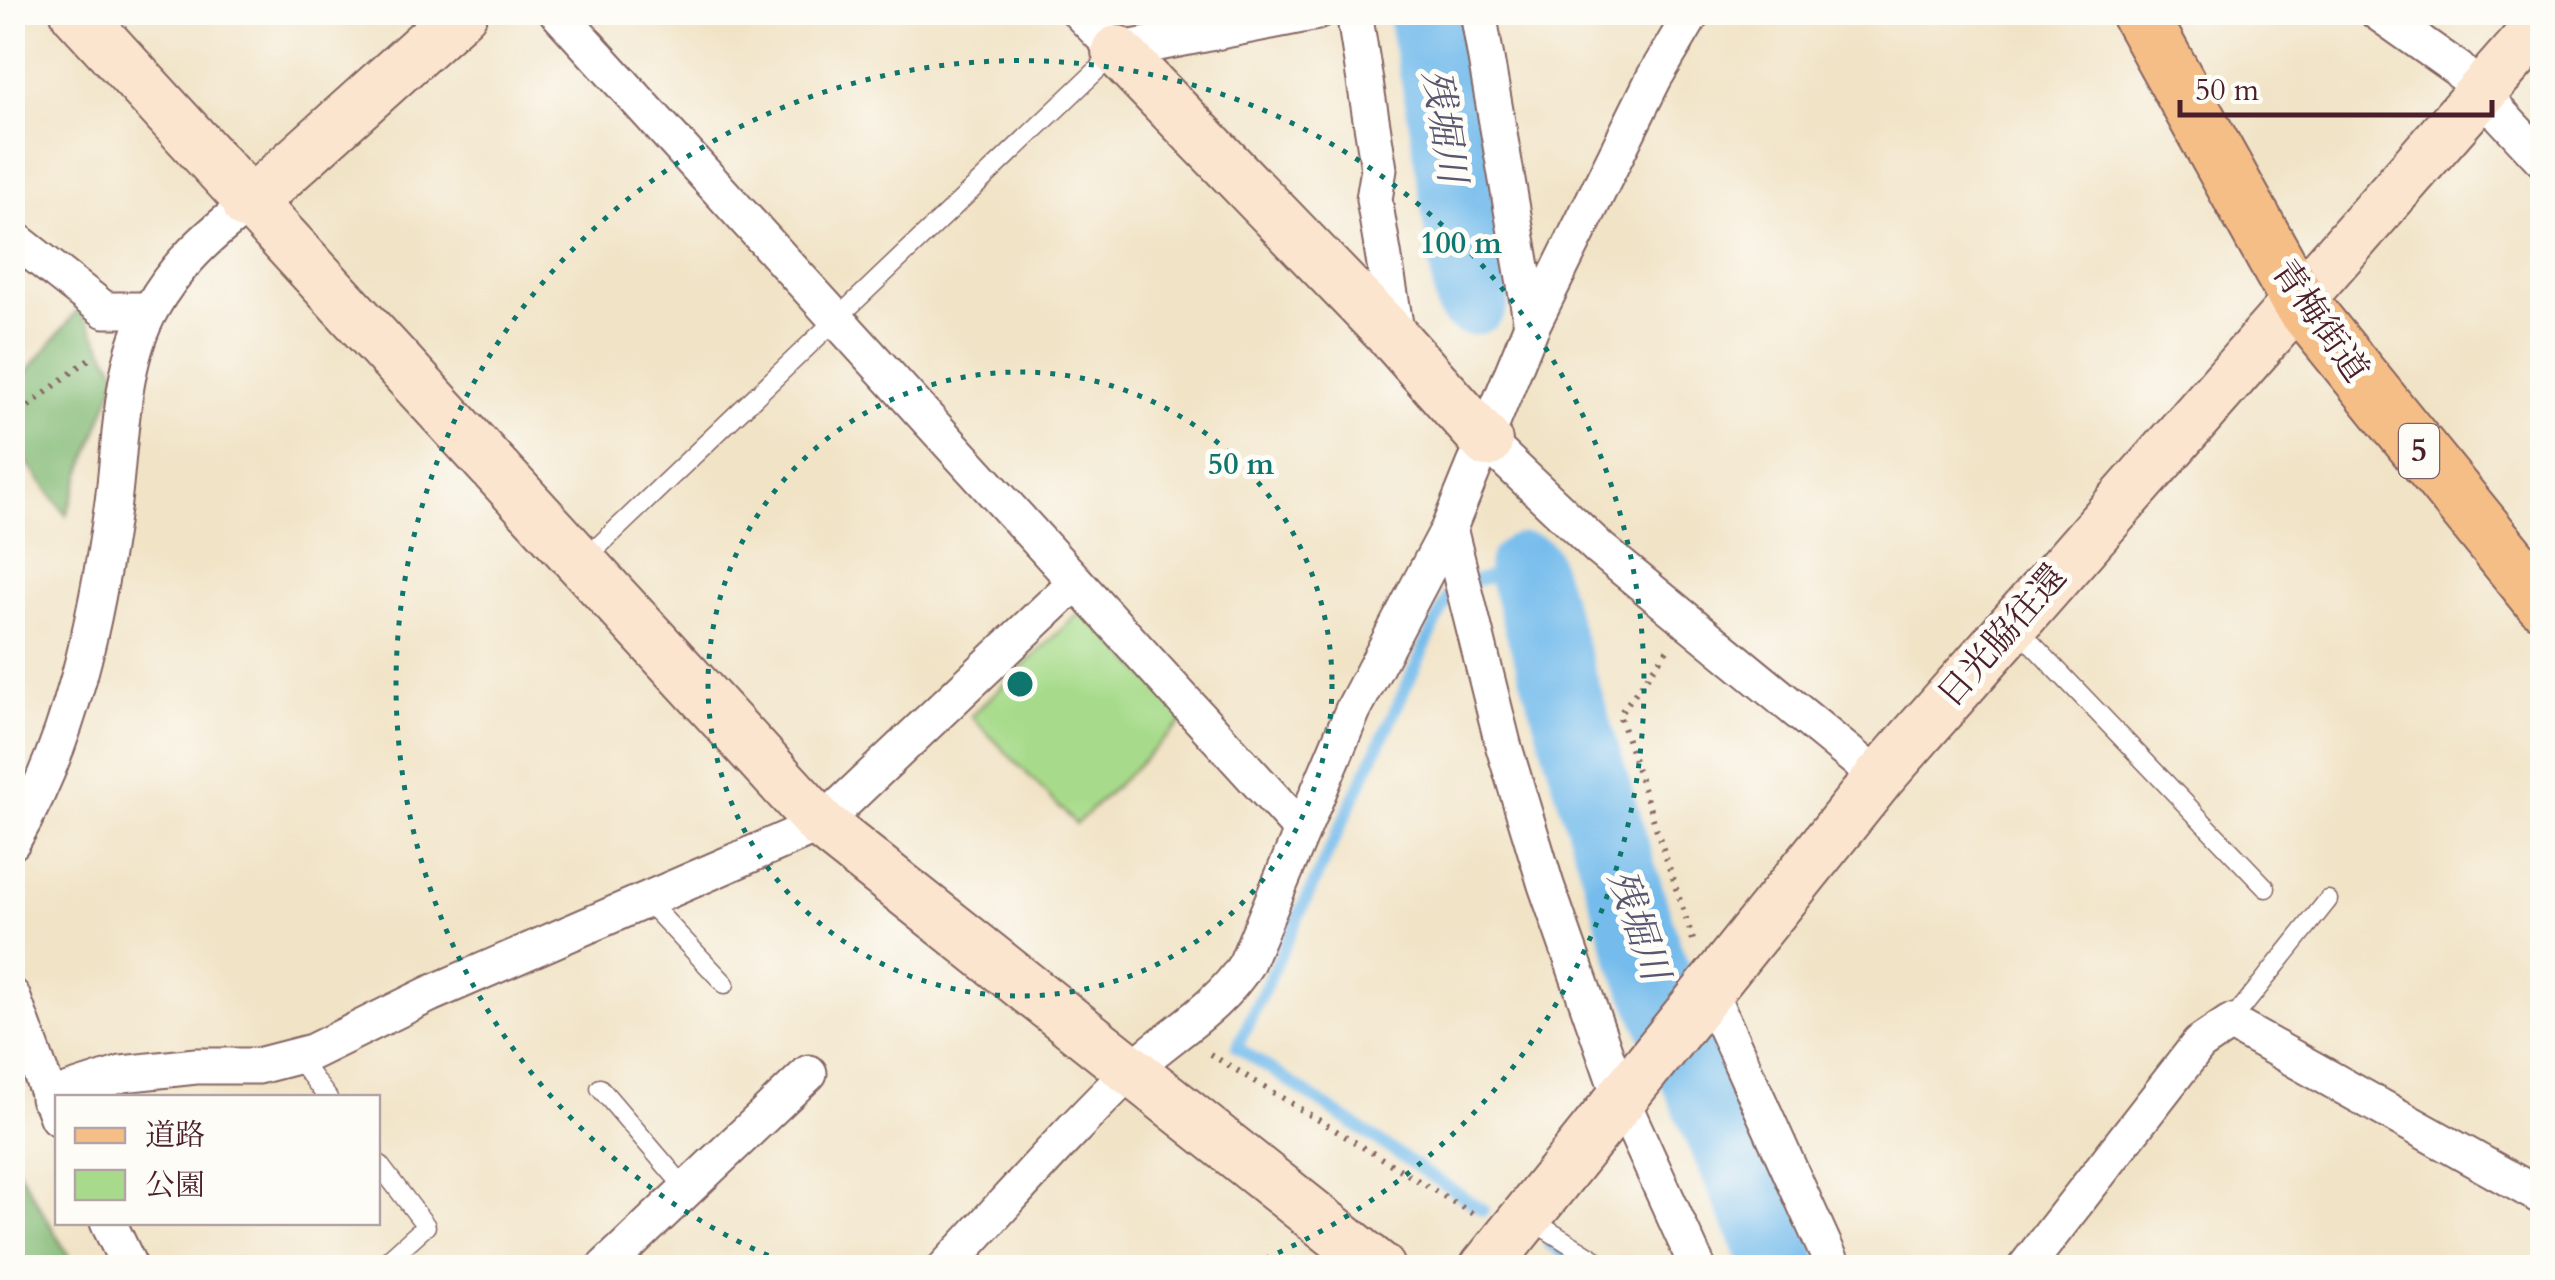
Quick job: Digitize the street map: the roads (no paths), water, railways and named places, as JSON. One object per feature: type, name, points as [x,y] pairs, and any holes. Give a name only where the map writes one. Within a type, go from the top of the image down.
[{"type":"main road","name":"青梅街道","points":[[2138,12],[2298,300],[2542,599]]},
{"type":"street","points":[[76,12],[248,205],[821,824],[1380,1268]]},
{"type":"street","points":[[12,842],[32,808],[69,710],[96,604],[133,354],[150,310],[198,243],[248,205],[462,12]]},
{"type":"street","points":[[557,12],[1300,828]]},
{"type":"street","points":[[1079,12],[1398,342],[1487,442],[1600,549],[1879,778]]},
{"type":"street","points":[[1117,50],[1317,12]]},
{"type":"street","points":[[1354,12],[1379,169],[1374,198],[1398,342]]},
{"type":"street","points":[[1478,12],[1532,325]]},
{"type":"street","points":[[945,1268],[1133,1070],[1213,1004],[1240,974],[1353,710],[1449,528],[1532,325],[1654,78],[1693,12]]},
{"type":"street","points":[[2377,12],[2458,69],[2542,159]]},
{"type":"street","name":"日光脇往還","points":[[1507,1241],[1879,778],[2542,23]]},
{"type":"street","points":[[12,237],[105,310],[150,310]]},
{"type":"street","points":[[1449,528],[1508,762],[1698,1268]]},
{"type":"street","points":[[79,1095],[122,1074],[196,1066],[258,1066],[296,1056],[821,824],[1076,582]]},
{"type":"street","points":[[12,996],[53,1108]]},
{"type":"street","points":[[1703,996],[1834,1268]]},
{"type":"street","points":[[2025,1268],[2200,1044],[2230,1022],[2542,1196]]},
{"type":"street","points":[[604,1268],[809,1072]]},
{"type":"street","points":[[109,1225],[130,1268]]},
{"type":"lane","points":[[580,564],[1117,50]]},
{"type":"lane","points":[[2012,624],[2266,888]]},
{"type":"lane","points":[[646,900],[724,984]]},
{"type":"lane","points":[[2230,1022],[2328,900]]},
{"type":"lane","points":[[296,1056],[326,1095]]},
{"type":"lane","points":[[600,1088],[686,1190]]},
{"type":"lane","points":[[379,1268],[426,1226],[380,1166]]},
{"type":"lane","points":[[1507,1241],[1609,1268]]},
{"type":"waterway","name":"残堀川","points":[[1425,12],[1445,112],[1472,298]]},
{"type":"waterway","points":[[1476,580],[1525,570]]},
{"type":"waterway","name":"残堀川","points":[[1525,570],[1645,956],[1782,1268]]},
{"type":"waterway","points":[[1452,589],[1237,1047],[1483,1210]]},
{"type":"waterway","points":[[1549,1244],[1587,1268]]}]
